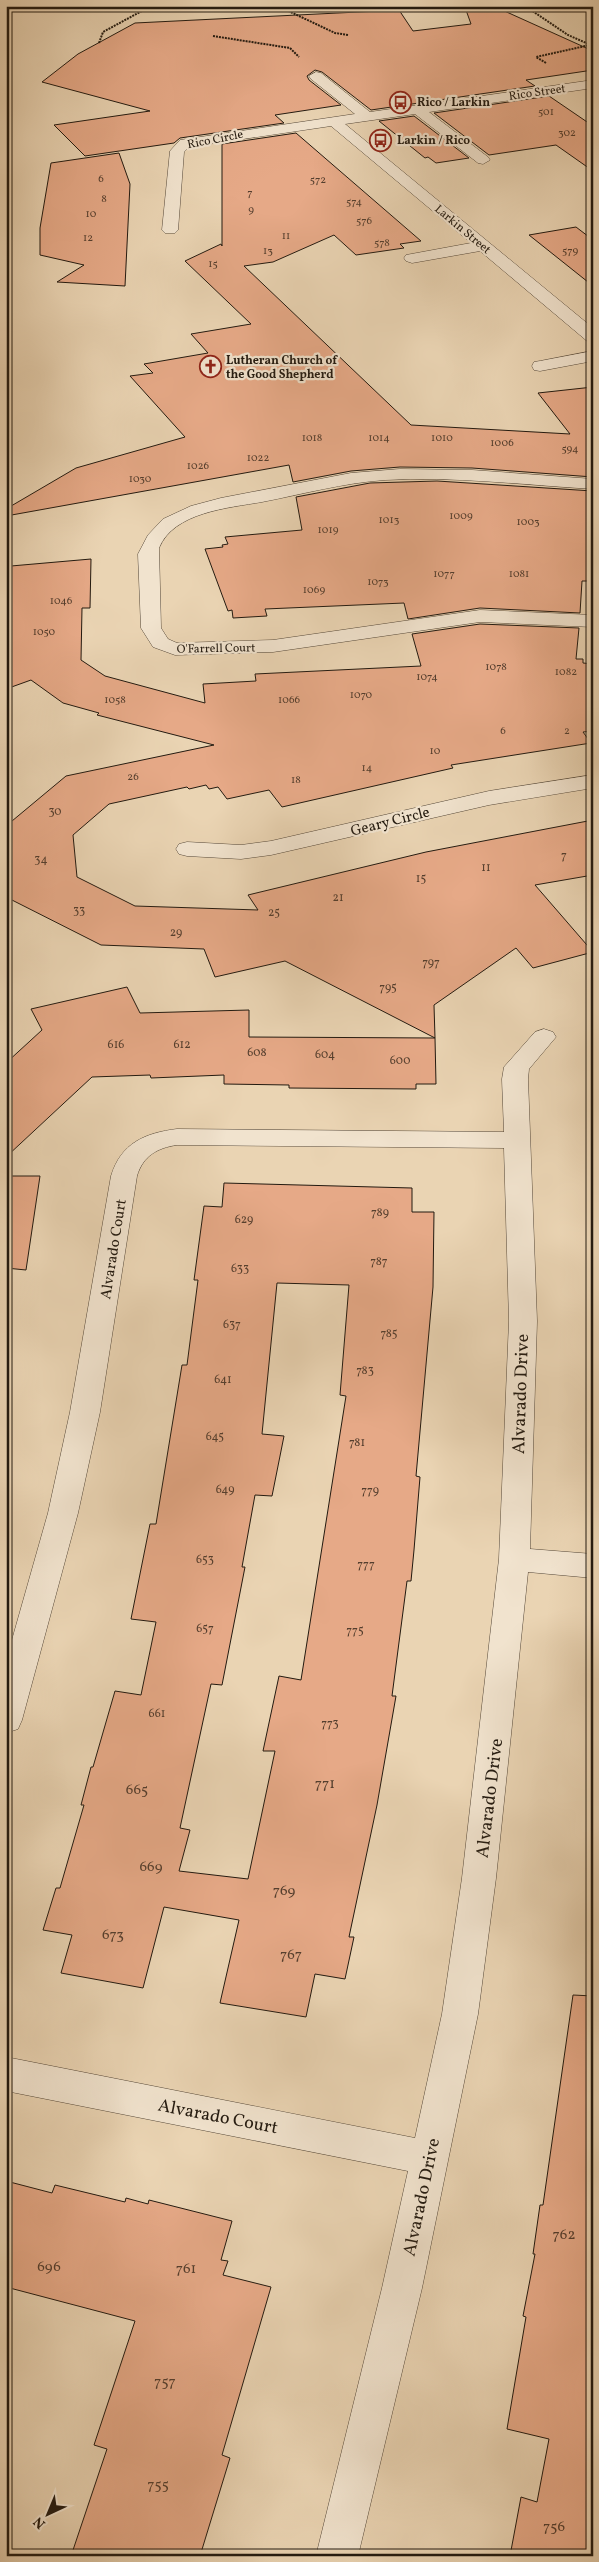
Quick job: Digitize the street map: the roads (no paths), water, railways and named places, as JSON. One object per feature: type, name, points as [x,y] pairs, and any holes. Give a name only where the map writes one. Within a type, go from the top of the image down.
[{"type":"street","name":"Larkin Street","points":[[366,116],[311,80],[340,120],[483,246],[593,337]]},
{"type":"street","name":"Rico Street","points":[[340,120],[587,84]]},
{"type":"street","points":[[587,84],[593,94]]},
{"type":"street","points":[[417,109],[483,160]]},
{"type":"street","name":"Rico Circle","points":[[170,230],[177,151],[180,146],[200,140],[340,120]]},
{"type":"street","points":[[412,258],[483,246]]},
{"type":"street","points":[[540,366],[593,356]]},
{"type":"street","name":"O'Farrell Court","points":[[593,484],[417,473],[349,479],[218,505],[189,514],[166,526],[156,535],[150,544],[148,554],[151,628],[160,643],[175,649],[196,650],[273,646],[480,616],[593,621]]},
{"type":"street","name":"Geary Circle","points":[[187,848],[241,852],[271,848],[489,798],[593,780]]},
{"type":"street","name":"Alvarado Drive","points":[[337,2556],[402,2288],[463,1994],[480,1878],[514,1559],[523,1321],[515,1140],[516,1067],[544,1037]]},
{"type":"street","name":"Alvarado Court","points":[[6,1720],[65,1504],[102,1317],[124,1176],[132,1155],[149,1143],[177,1137],[515,1140]]},
{"type":"street","points":[[514,1559],[593,1566]]},
{"type":"street","name":"Alvarado Court","points":[[6,2074],[429,2158]]},
{"type":"place","name":"Rico / Larkin","points":[[401,102]]},
{"type":"place","name":"Larkin / Rico","points":[[381,140]]},
{"type":"place","name":"Lutheran Church of the Good Shepherd","points":[[210,367]]}]
